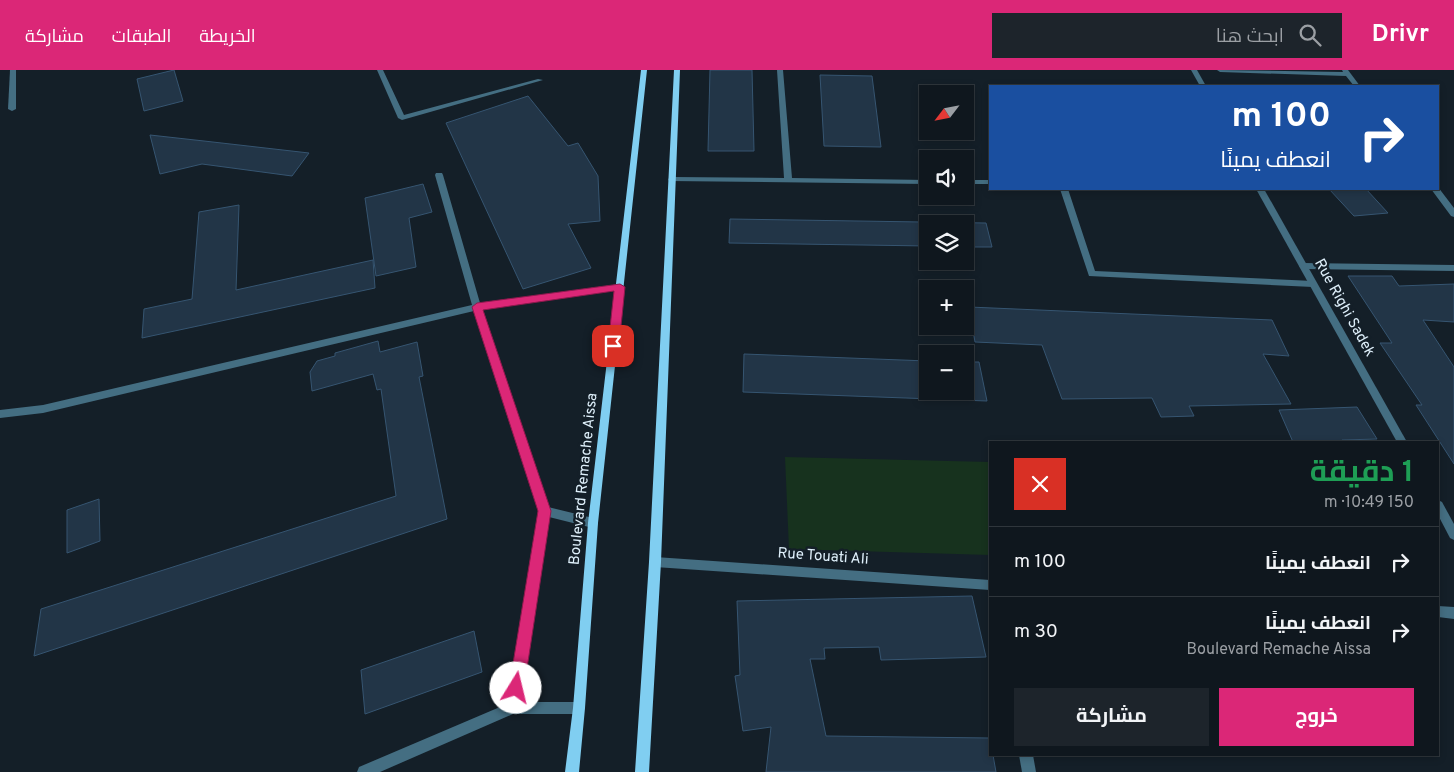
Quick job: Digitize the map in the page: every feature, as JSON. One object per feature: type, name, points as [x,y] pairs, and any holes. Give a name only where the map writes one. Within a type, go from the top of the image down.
[{"type":"main road","name":"Boulevard Remache Aissa","points":[[572,772],[579,708],[593,523],[644,70]]},
{"type":"main road","points":[[642,772],[654,562],[677,70]]},
{"type":"street","points":[[12,109],[13,70]]},
{"type":"street","points":[[380,70],[402,118],[540,80]]},
{"type":"street","points":[[780,70],[788,180]]},
{"type":"street","points":[[1194,70],[1202,85]]},
{"type":"street","points":[[1220,70],[1347,72],[1356,85]]},
{"type":"street","points":[[439,176],[477,307],[544,511],[514,708]]},
{"type":"street","points":[[672,179],[919,182]]},
{"type":"street","points":[[974,182],[989,182]]},
{"type":"street","points":[[1064,190],[1092,274],[1314,284]]},
{"type":"street","name":"Rue Righi Sadek","points":[[1261,190],[1401,441]]},
{"type":"street","points":[[1436,190],[1454,214]]},
{"type":"street","points":[[1303,266],[1454,268]]},
{"type":"street","points":[[0,414],[42,409],[477,307],[620,287]]},
{"type":"street","points":[[1439,507],[1454,535]]},
{"type":"street","points":[[544,511],[593,523]]},
{"type":"street","name":"Rue Touati Ali","points":[[654,562],[989,587]]},
{"type":"street","points":[[1439,612],[1454,613]]},
{"type":"street","points":[[364,772],[514,708],[579,708]]},
{"type":"street","points":[[1026,756],[1029,772]]},
{"type":"green space","points":[[785,457],[989,462],[989,555],[789,549]]},
{"type":"building","points":[[174,70],[183,101],[144,111],[137,79]]},
{"type":"building","points":[[710,70],[752,70],[754,151],[708,151]]},
{"type":"building","points":[[820,75],[872,76],[881,147],[824,146]]},
{"type":"building","points":[[528,96],[568,146],[578,143],[598,176],[600,221],[568,224],[591,268],[523,289],[446,123]]},
{"type":"building","points":[[150,135],[309,153],[292,176],[202,164],[160,174]]},
{"type":"building","points":[[423,184],[432,212],[409,218],[416,267],[376,276],[365,198]]},
{"type":"building","points":[[1330,190],[1367,190],[1388,213],[1354,216]]},
{"type":"building","points":[[239,205],[236,290],[373,260],[375,288],[142,338],[144,309],[192,299],[199,212]]},
{"type":"building","points":[[730,219],[919,222],[919,246],[729,243]]},
{"type":"building","points":[[974,223],[986,223],[992,247],[974,247]]},
{"type":"building","points":[[1348,276],[1392,276],[1399,286],[1454,284],[1454,322],[1423,320],[1454,367],[1454,464],[1416,405],[1422,405],[1380,343],[1392,343]]},
{"type":"building","points":[[974,307],[1272,320],[1289,356],[1263,354],[1291,404],[1189,406],[1194,416],[1161,417],[1152,398],[1062,399],[1042,345],[975,342]]},
{"type":"building","points":[[378,341],[380,352],[417,342],[423,376],[419,377],[447,519],[34,656],[41,609],[396,496],[381,389],[377,390],[373,374],[312,391],[310,372],[317,361],[335,356],[335,353]]},
{"type":"building","points":[[744,354],[919,361],[919,398],[743,392]]},
{"type":"building","points":[[974,362],[979,362],[987,401],[960,400],[974,400]]},
{"type":"building","points":[[1357,407],[1377,439],[1293,441],[1279,410]]},
{"type":"building","points":[[99,499],[100,541],[67,553],[67,510]]},
{"type":"building","points":[[972,596],[986,657],[881,660],[879,647],[824,648],[825,659],[810,659],[826,736],[989,738],[989,756],[993,756],[996,772],[766,772],[771,727],[743,731],[735,676],[740,675],[737,601]]},
{"type":"building","points":[[474,631],[482,672],[365,714],[361,670]]},
{"type":"route","points":[[516,688],[544,511],[477,307],[620,287],[613,346]]}]
